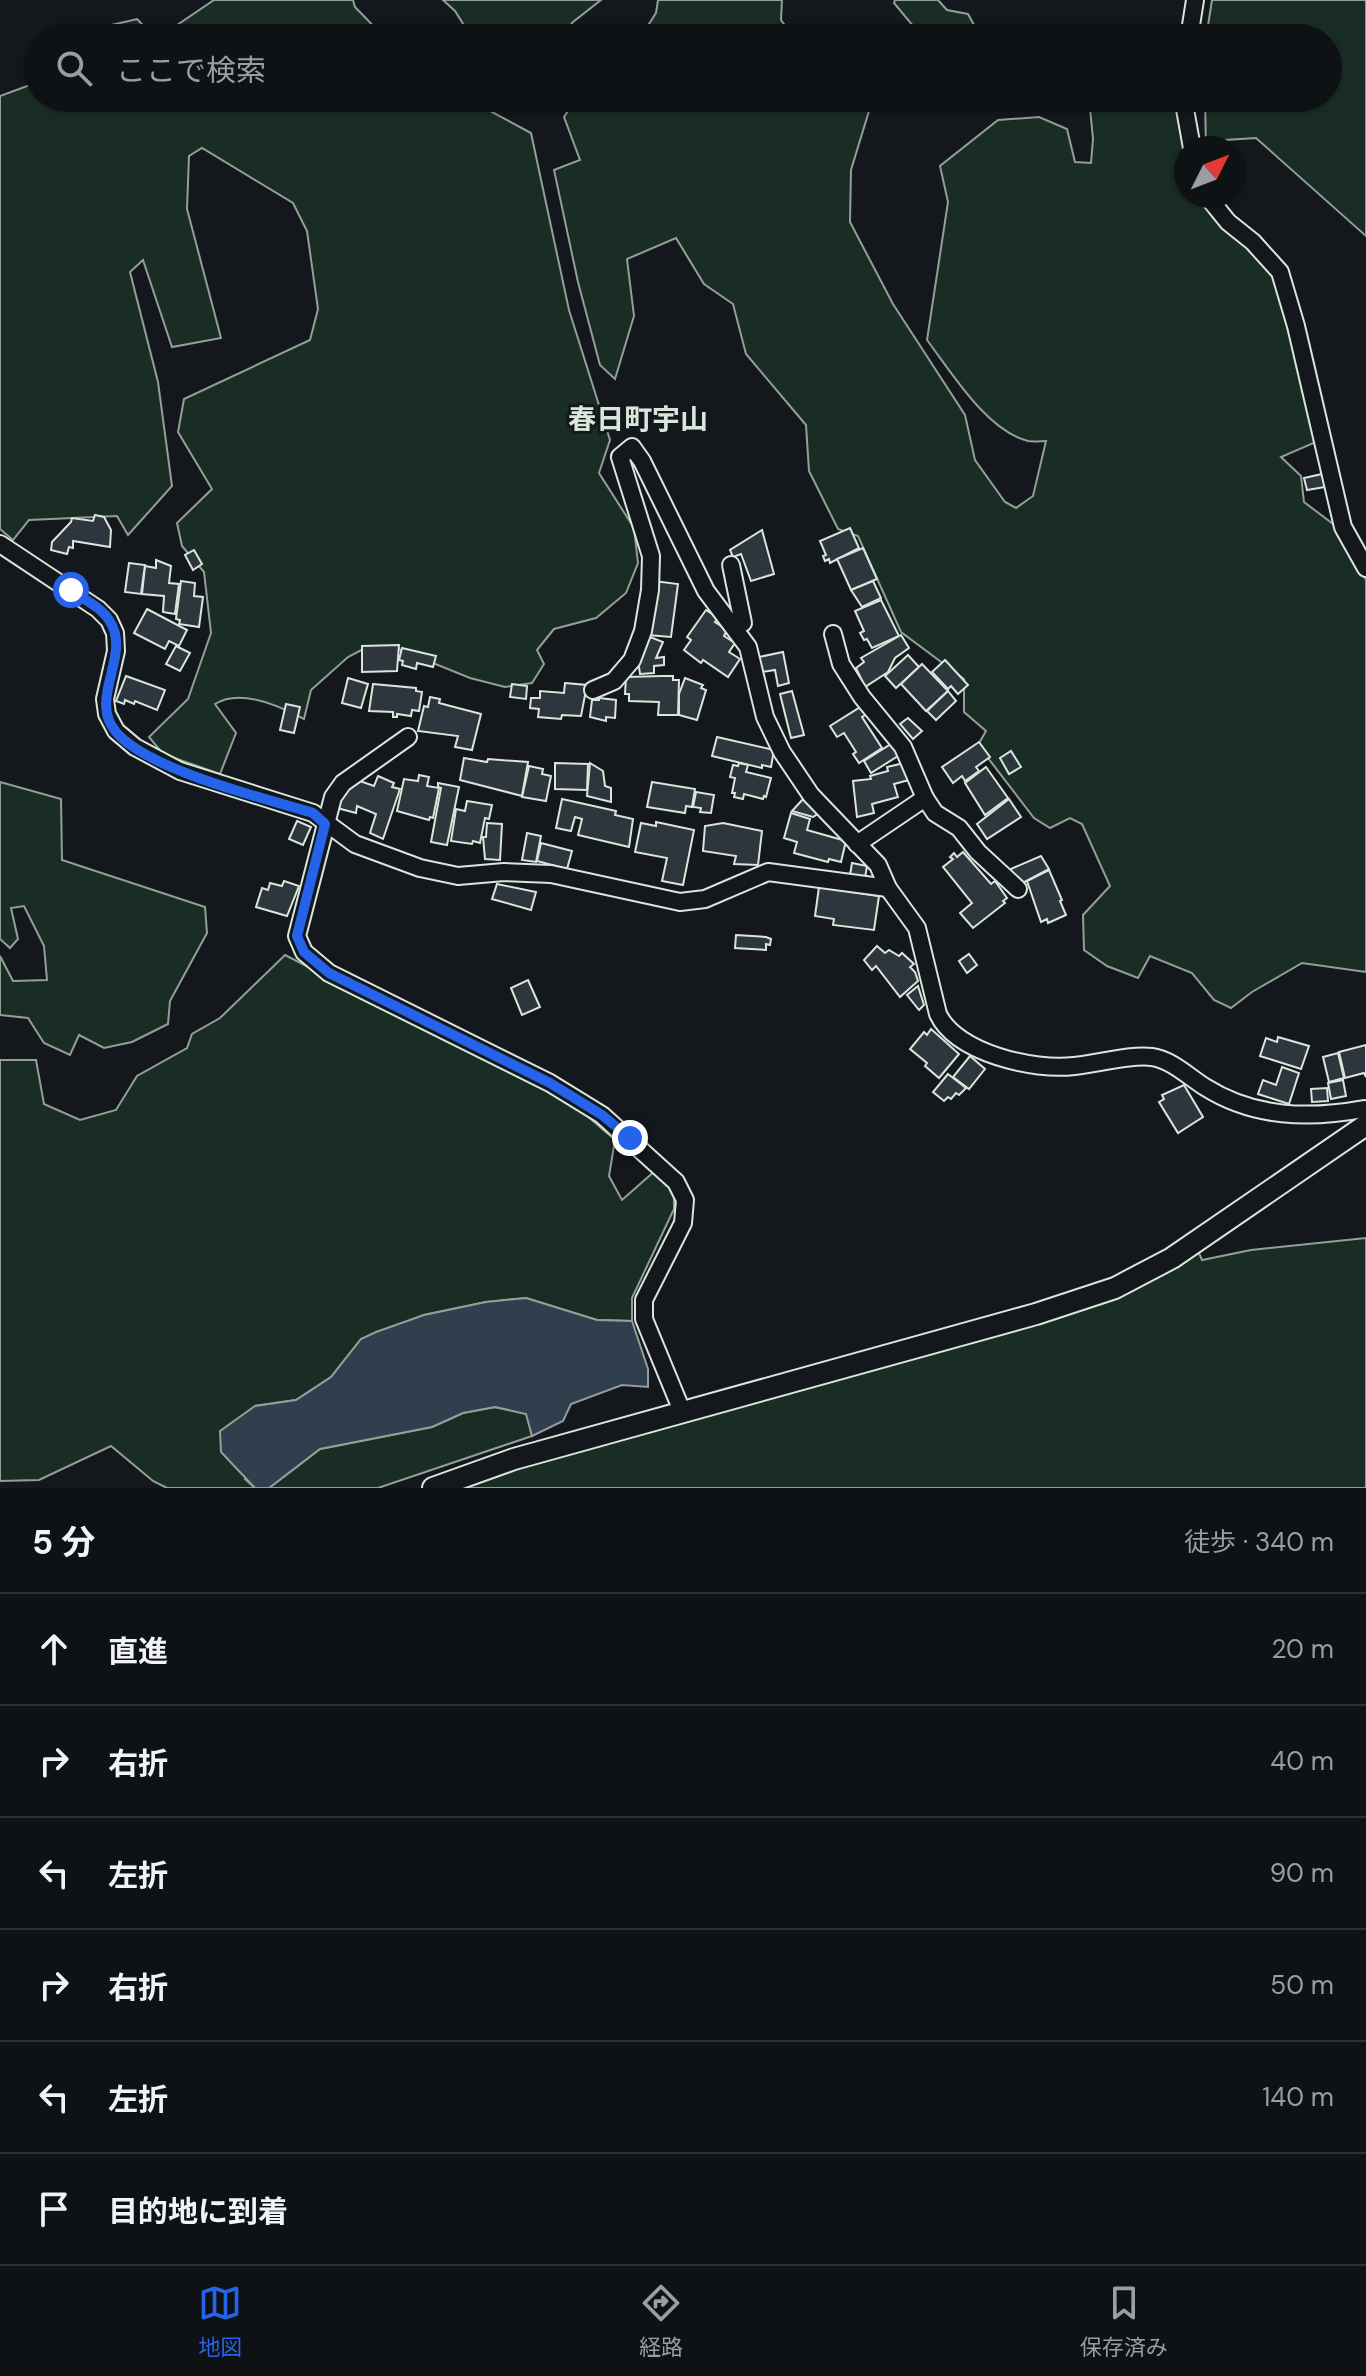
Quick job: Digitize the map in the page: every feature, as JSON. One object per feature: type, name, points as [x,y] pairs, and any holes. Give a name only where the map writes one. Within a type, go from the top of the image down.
[{"type":"street","points":[[1191,24],[1195,0]]},
{"type":"street","points":[[1186,112],[1190,136]]},
{"type":"street","points":[[1217,208],[1280,272],[1296,326],[1343,527],[1366,568]]},
{"type":"street","points":[[593,690],[614,681],[632,660],[643,631],[650,590],[651,556],[620,457],[632,447],[642,461],[706,591],[748,647],[765,717],[782,752],[811,795],[878,865],[888,888],[917,928],[938,1014],[944,1026],[961,1040],[1027,1065],[1069,1067],[1150,1057],[1165,1061],[1208,1090],[1262,1112],[1303,1116],[1366,1111]]},
{"type":"street","points":[[0,544],[98,609],[109,620],[115,633],[116,651],[105,699],[107,714],[116,731],[135,747],[180,771],[313,813],[355,844],[420,868],[458,876],[504,872],[551,874],[680,902],[705,899],[768,872],[888,888]]},
{"type":"street","points":[[731,565],[743,623],[735,626]]},
{"type":"street","points":[[833,634],[841,664],[862,697],[903,747],[925,798],[935,813],[959,828],[978,852],[1018,889]]},
{"type":"street","points":[[408,737],[343,783],[333,797],[297,936],[304,952],[329,973],[550,1083],[602,1115],[676,1182],[685,1200],[683,1223],[644,1300],[644,1319],[682,1411]]},
{"type":"street","points":[[857,844],[925,798]]},
{"type":"street","points":[[433,1488],[514,1459],[1036,1314],[1115,1288],[1172,1258],[1366,1125]]},
{"type":"green space","points":[[214,0],[353,0],[355,7],[371,24],[179,24]]},
{"type":"green space","points":[[443,0],[601,0],[571,24],[463,24]]},
{"type":"green space","points":[[658,0],[782,0],[781,20],[784,24],[649,24],[656,13]]},
{"type":"green space","points":[[895,0],[938,0],[947,10],[968,14],[973,24],[911,24],[894,3]]},
{"type":"green space","points":[[1212,0],[1366,0],[1366,236],[1256,138],[1206,136],[1205,112],[1342,112],[1342,24],[1208,24]]},
{"type":"green space","points":[[137,19],[142,24],[116,24]]},
{"type":"green space","points":[[24,87],[24,112],[492,112],[531,133],[569,310],[610,440],[599,473],[634,528],[638,563],[626,593],[596,618],[554,629],[537,650],[544,664],[532,683],[505,687],[470,678],[401,650],[369,646],[348,657],[311,690],[304,719],[272,704],[248,698],[215,704],[236,733],[220,774],[163,754],[149,737],[188,699],[211,633],[204,572],[182,546],[177,523],[212,489],[178,432],[184,399],[310,340],[318,309],[307,231],[293,203],[202,148],[189,156],[187,209],[221,338],[172,347],[143,260],[130,272],[158,382],[172,486],[128,535],[117,516],[29,520],[13,540],[0,529],[0,96]]},
{"type":"green space","points":[[567,112],[869,112],[851,170],[850,222],[893,304],[965,415],[975,460],[1005,502],[1016,508],[1033,496],[1046,441],[1028,441],[998,426],[971,399],[927,340],[948,202],[940,166],[998,120],[1039,117],[1067,129],[1075,162],[1091,163],[1090,112],[1182,112],[1185,136],[1174,136],[1174,208],[1213,208],[1275,271],[1316,442],[1281,457],[1301,476],[1304,502],[1337,527],[1366,580],[1366,972],[1302,963],[1231,1008],[1214,1000],[1192,973],[1150,956],[1138,978],[1107,966],[1084,950],[1083,915],[1110,886],[1082,824],[1070,818],[1050,828],[1034,818],[978,745],[986,731],[964,712],[964,679],[901,632],[858,536],[838,529],[809,471],[806,425],[746,354],[733,304],[704,284],[676,238],[627,259],[634,316],[615,379],[600,365],[554,170],[580,160],[564,117]]},
{"type":"green space","points":[[0,782],[61,799],[62,860],[205,907],[207,933],[170,1001],[168,1024],[132,1042],[104,1048],[79,1035],[70,1055],[44,1043],[28,1018],[0,1015],[0,956],[13,981],[47,980],[44,946],[24,906],[11,908],[18,939],[10,948],[0,939]]},
{"type":"green space","points":[[285,955],[552,1092],[585,1114],[615,1140],[609,1176],[622,1200],[656,1170],[674,1191],[674,1209],[632,1298],[632,1321],[597,1320],[526,1298],[486,1302],[424,1315],[361,1339],[331,1377],[296,1400],[255,1406],[245,1479],[255,1488],[167,1488],[153,1481],[111,1446],[39,1480],[0,1481],[0,1060],[36,1060],[44,1104],[80,1120],[116,1110],[137,1076],[187,1048],[192,1034],[220,1018]]},
{"type":"green space","points":[[1366,1238],[1366,1488],[456,1488],[516,1465],[669,1425],[1198,1251],[1202,1260],[1251,1250]]},
{"type":"green space","points":[[495,1407],[527,1414],[532,1436],[378,1488],[269,1488],[320,1449],[432,1427],[463,1413]]},
{"type":"water","points":[[526,1298],[597,1320],[632,1321],[648,1369],[648,1387],[622,1385],[571,1404],[563,1421],[532,1436],[526,1414],[495,1407],[463,1413],[432,1427],[320,1449],[269,1488],[255,1488],[221,1452],[220,1431],[255,1406],[296,1400],[331,1377],[361,1339],[424,1315],[486,1302]]},
{"type":"building","points":[[1322,474],[1325,487],[1307,490],[1304,478]]},
{"type":"building","points":[[95,515],[104,517],[111,530],[110,547],[73,541],[73,548],[69,547],[67,554],[51,550],[52,542],[72,518],[93,521]]},
{"type":"building","points":[[850,528],[859,548],[830,563],[829,559],[825,561],[823,556],[826,555],[820,541]]},
{"type":"building","points":[[762,530],[774,574],[751,581],[741,554],[733,557],[730,550]]},
{"type":"building","points":[[863,548],[877,579],[851,590],[837,559]]},
{"type":"building","points":[[194,550],[202,564],[193,570],[185,555]]},
{"type":"building","points":[[156,560],[171,566],[169,583],[179,584],[175,614],[163,612],[164,596],[142,594],[145,566],[156,568]]},
{"type":"building","points":[[129,563],[145,565],[141,594],[125,592]]},
{"type":"building","points":[[181,581],[195,583],[194,596],[203,597],[199,627],[179,624],[180,620],[176,619]]},
{"type":"building","points":[[654,581],[678,584],[671,637],[648,635]]},
{"type":"building","points":[[873,581],[881,598],[862,607],[851,590]]},
{"type":"building","points":[[881,600],[899,636],[872,648],[860,633],[864,631],[855,611]]},
{"type":"building","points":[[147,609],[187,630],[179,646],[169,641],[165,649],[134,633]]},
{"type":"building","points":[[706,610],[718,618],[715,622],[727,630],[724,636],[735,643],[729,652],[740,659],[728,677],[684,650],[691,640],[687,637]]},
{"type":"building","points":[[645,635],[663,642],[656,658],[664,657],[664,665],[654,666],[654,673],[640,674],[639,667],[636,667]]},
{"type":"building","points":[[901,635],[909,648],[895,658],[888,672],[865,687],[856,668],[864,662],[861,658]]},
{"type":"building","points":[[399,645],[397,671],[362,672],[362,646]]},
{"type":"building","points":[[176,646],[190,653],[180,671],[166,664]]},
{"type":"building","points":[[402,648],[436,656],[433,667],[417,663],[416,669],[402,665],[403,661],[399,660]]},
{"type":"building","points":[[783,652],[789,683],[778,686],[775,670],[762,672],[759,657]]},
{"type":"building","points":[[908,655],[919,667],[896,688],[885,676]]},
{"type":"building","points":[[945,660],[968,685],[958,694],[951,686],[948,689],[932,672]]},
{"type":"building","points":[[922,664],[948,691],[926,711],[901,684]]},
{"type":"building","points":[[126,676],[165,690],[157,710],[135,701],[134,704],[125,700],[124,704],[116,701]]},
{"type":"building","points":[[673,676],[673,680],[679,680],[678,715],[658,715],[659,702],[629,701],[629,694],[625,694],[626,677]]},
{"type":"building","points":[[348,678],[368,684],[361,708],[342,703]]},
{"type":"building","points":[[685,678],[703,685],[701,688],[706,690],[697,720],[679,715],[679,694]]},
{"type":"building","points":[[565,683],[587,685],[581,716],[562,715],[561,719],[538,717],[539,709],[530,708],[531,698],[540,698],[540,691],[564,693]]},
{"type":"building","points":[[373,684],[416,688],[416,691],[422,692],[419,711],[412,710],[411,716],[397,714],[393,717],[393,712],[369,711]]},
{"type":"building","points":[[512,684],[527,686],[526,699],[510,697]]},
{"type":"building","points":[[792,691],[804,735],[791,738],[780,694]]},
{"type":"building","points":[[948,691],[956,701],[936,720],[927,711]]},
{"type":"building","points":[[430,697],[440,699],[439,703],[481,714],[472,750],[455,747],[458,736],[418,731],[424,706],[428,707]]},
{"type":"building","points":[[592,700],[616,700],[615,718],[606,717],[606,721],[590,717]]},
{"type":"building","points":[[286,704],[300,707],[294,733],[280,730]]},
{"type":"building","points":[[862,706],[867,714],[862,717],[882,748],[859,763],[844,733],[837,737],[830,726]]},
{"type":"building","points":[[908,718],[922,731],[913,739],[900,724]]},
{"type":"building","points":[[717,737],[774,750],[771,767],[762,765],[762,768],[712,756]]},
{"type":"building","points":[[979,742],[990,757],[976,767],[979,771],[965,781],[962,776],[953,783],[942,767]]},
{"type":"building","points":[[891,744],[898,756],[871,773],[864,761]]},
{"type":"building","points":[[1011,751],[1021,767],[1009,774],[1000,758]]},
{"type":"building","points":[[464,758],[487,762],[488,759],[528,762],[522,796],[460,780]]},
{"type":"building","points":[[555,763],[588,764],[587,790],[555,789]]},
{"type":"building","points":[[590,763],[603,771],[605,786],[611,788],[611,802],[587,796]]},
{"type":"building","points":[[739,763],[748,765],[746,772],[771,778],[766,797],[744,794],[743,799],[734,797],[735,778],[730,777],[733,765],[738,766]]},
{"type":"building","points":[[904,763],[909,780],[894,784],[898,797],[872,804],[874,813],[857,817],[853,781],[871,779],[870,776],[888,771],[887,767]]},
{"type":"building","points":[[529,766],[543,769],[542,774],[551,776],[546,801],[522,797]]},
{"type":"building","points":[[986,767],[1008,798],[985,815],[965,783]]},
{"type":"building","points":[[419,775],[429,777],[427,786],[439,788],[433,818],[429,820],[397,811],[404,779],[418,781]]},
{"type":"building","points":[[378,776],[400,789],[383,839],[370,833],[376,814],[357,806],[356,813],[337,808],[342,794],[360,781],[374,786]]},
{"type":"building","points":[[652,782],[695,789],[692,807],[686,806],[685,813],[647,807]]},
{"type":"building","points":[[438,783],[459,787],[447,845],[431,842],[441,788]]},
{"type":"building","points":[[696,792],[714,795],[711,813],[700,812],[701,808],[693,807]]},
{"type":"building","points":[[804,798],[819,813],[813,817],[792,811]]},
{"type":"building","points":[[562,799],[616,811],[615,815],[633,819],[629,847],[578,835],[582,819],[575,817],[571,831],[556,828]]},
{"type":"building","points":[[1009,799],[1021,817],[987,839],[977,824]]},
{"type":"building","points":[[467,801],[492,805],[489,819],[485,818],[480,843],[451,841],[456,809],[465,811]]},
{"type":"building","points":[[791,813],[810,819],[807,830],[846,841],[841,862],[829,859],[828,862],[794,853],[797,842],[784,838]]},
{"type":"building","points":[[297,821],[311,827],[303,845],[289,839]]},
{"type":"building","points":[[656,822],[694,830],[683,885],[662,881],[667,858],[635,852],[641,823],[656,826]]},
{"type":"building","points":[[487,823],[502,824],[500,860],[485,859],[483,837],[486,837]]},
{"type":"building","points":[[723,823],[762,831],[758,865],[734,864],[736,856],[703,851],[705,826]]},
{"type":"building","points":[[527,833],[541,836],[536,862],[522,860]]},
{"type":"building","points":[[541,843],[572,851],[567,869],[537,861]]},
{"type":"building","points":[[963,852],[991,884],[995,881],[1007,898],[1003,901],[1005,903],[973,928],[960,913],[972,903],[943,867],[953,859],[950,857],[954,853],[957,857]]},
{"type":"building","points":[[1041,856],[1049,869],[1019,885],[1006,871]]},
{"type":"building","points":[[852,863],[867,866],[865,878],[850,875]]},
{"type":"building","points":[[1049,870],[1066,915],[1048,923],[1047,919],[1041,922],[1027,881]]},
{"type":"building","points":[[284,881],[299,886],[287,916],[256,907],[262,888],[268,890],[270,883],[282,886]]},
{"type":"building","points":[[497,884],[536,892],[531,910],[492,899]]},
{"type":"building","points":[[819,887],[879,896],[874,930],[833,925],[834,919],[815,916]]},
{"type":"building","points":[[736,935],[766,937],[771,939],[770,945],[766,944],[766,950],[735,948]]},
{"type":"building","points":[[877,946],[885,953],[889,950],[899,956],[902,953],[914,964],[910,967],[918,981],[900,997],[876,966],[872,970],[864,960]]},
{"type":"building","points":[[969,954],[977,965],[967,973],[959,961]]},
{"type":"building","points":[[528,980],[540,1007],[522,1015],[511,988]]},
{"type":"building","points":[[918,986],[924,1005],[919,1010],[907,995]]},
{"type":"building","points":[[931,1029],[959,1054],[939,1078],[910,1049],[924,1032],[927,1035]]},
{"type":"building","points":[[1278,1037],[1309,1046],[1301,1069],[1260,1056],[1266,1038],[1277,1042]]},
{"type":"building","points":[[1366,1045],[1366,1077],[1364,1073],[1345,1078],[1339,1052]]},
{"type":"building","points":[[1338,1053],[1344,1078],[1329,1082],[1323,1057]]},
{"type":"building","points":[[970,1056],[985,1069],[969,1089],[953,1077]]},
{"type":"building","points":[[1282,1067],[1299,1073],[1289,1104],[1258,1094],[1263,1080],[1276,1085]]},
{"type":"building","points":[[948,1074],[966,1088],[959,1095],[956,1093],[944,1101],[933,1092]]},
{"type":"building","points":[[1343,1080],[1346,1096],[1331,1099],[1328,1083]]},
{"type":"building","points":[[1184,1085],[1203,1117],[1178,1133],[1159,1102],[1164,1099],[1162,1095]]},
{"type":"building","points":[[1327,1088],[1328,1101],[1312,1102],[1311,1089]]},
{"type":"district","name":"春日町宇山","points":[[638,419]]},
{"type":"route","points":[[71,590],[98,609],[109,620],[115,633],[116,651],[105,699],[107,714],[116,731],[135,747],[180,771],[313,813],[325,824],[297,936],[304,952],[329,973],[550,1083],[602,1115],[630,1138]]}]
